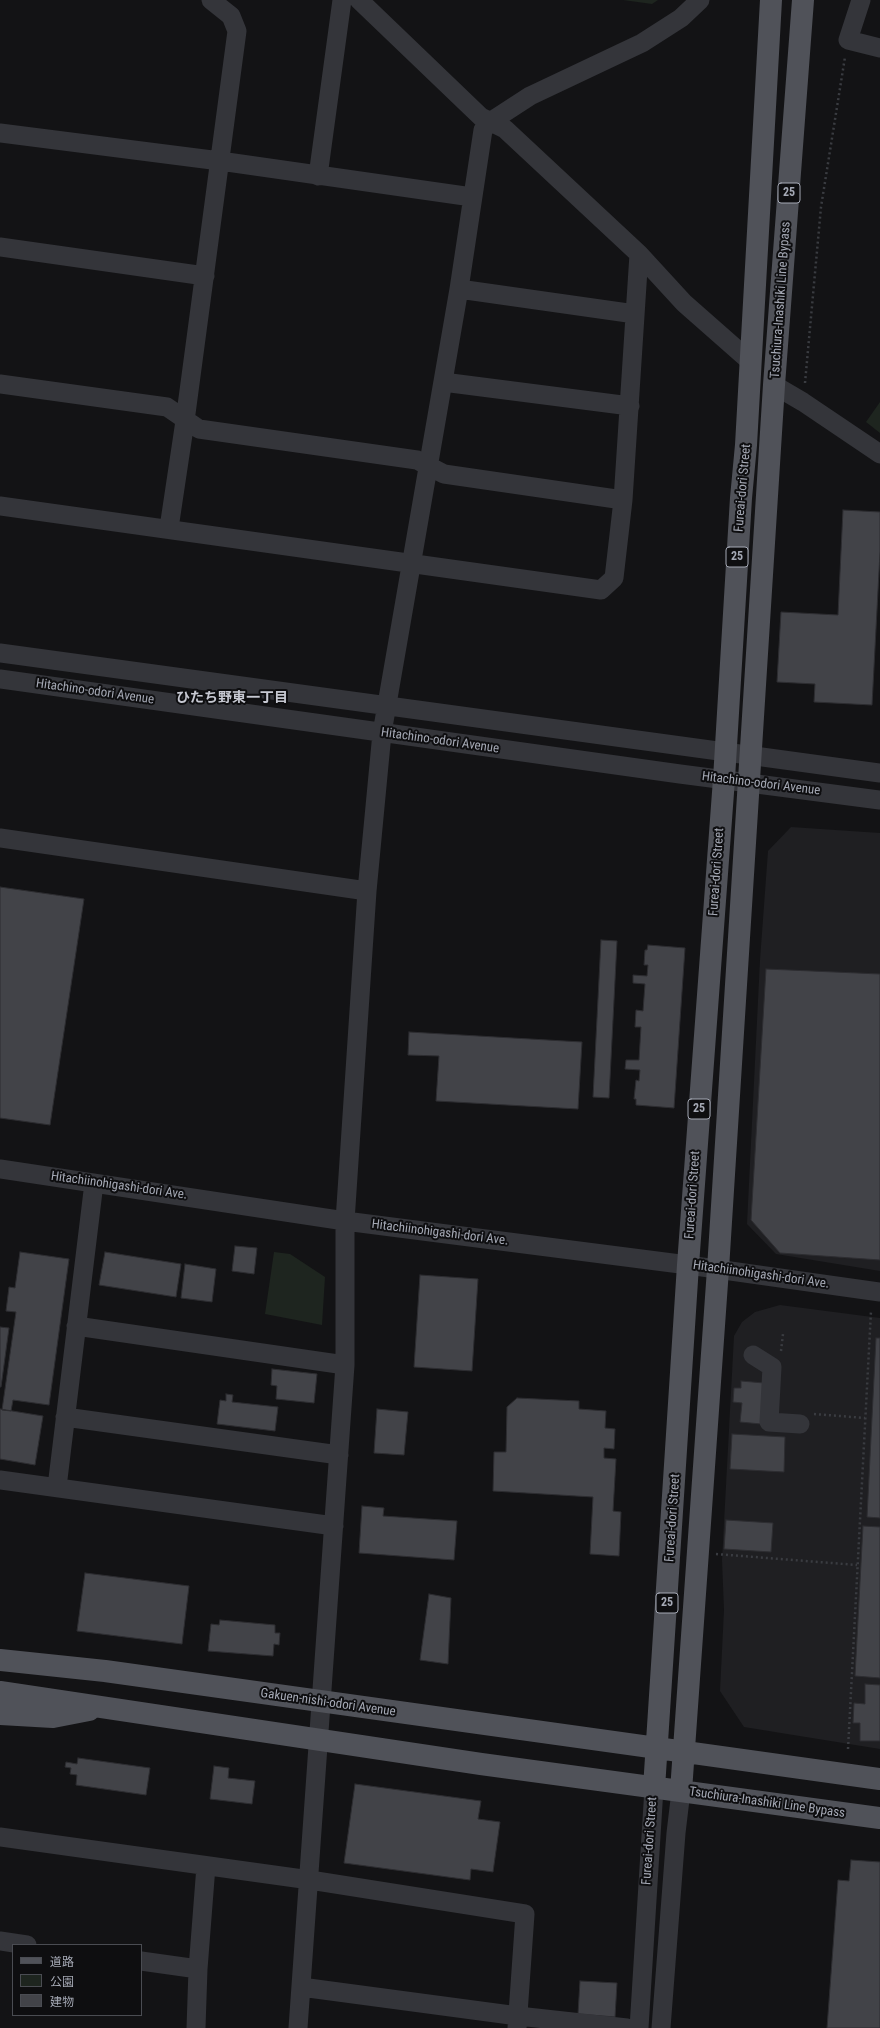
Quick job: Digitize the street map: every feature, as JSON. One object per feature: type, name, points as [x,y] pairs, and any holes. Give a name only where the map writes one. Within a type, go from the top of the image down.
[{"type":"main road","name":"Tsuchiura-Inashiki Line Bypass","points":[[751,362],[771,0]]},
{"type":"main road","name":"Tsuchiura-Inashiki Line Bypass","points":[[774,385],[803,0]]},
{"type":"main road","name":"Fureai-dori Street","points":[[654,1788],[688,1265],[724,779],[751,362]]},
{"type":"main road","name":"Fureai-dori Street","points":[[681,1791],[718,1269],[774,385]]},
{"type":"main road","points":[[0,1645],[105,1671]]},
{"type":"main road","name":"Gakuen-nishi-odori Avenue","points":[[0,1660],[105,1671],[656,1748]]},
{"type":"main road","points":[[0,1692],[317,1740],[654,1788]]},
{"type":"main road","points":[[0,1714],[53,1717],[106,1707]]},
{"type":"main road","points":[[656,1748],[880,1779]]},
{"type":"main road","name":"Tsuchiura-Inashiki Line Bypass","points":[[654,1788],[880,1818]]},
{"type":"street","points":[[169,528],[205,276],[237,31],[232,16],[211,0]]},
{"type":"street","points":[[318,176],[342,0]]},
{"type":"street","points":[[359,0],[481,118],[505,129],[639,254],[684,303],[751,362]]},
{"type":"street","points":[[298,2028],[310,1880],[317,1740],[345,1365],[345,1221],[367,891],[382,733],[444,382],[483,130],[490,122],[530,96],[642,44],[681,18],[700,0]]},
{"type":"street","points":[[861,0],[848,40],[880,48]]},
{"type":"street","points":[[0,133],[220,161],[472,197]]},
{"type":"street","points":[[0,247],[205,276]]},
{"type":"street","points":[[0,506],[169,528],[601,590],[614,578],[623,500],[639,254]]},
{"type":"street","points":[[459,289],[635,314]]},
{"type":"street","points":[[444,382],[630,406]]},
{"type":"street","points":[[0,384],[167,407],[185,421],[199,429],[417,460],[444,474],[623,500]]},
{"type":"street","points":[[774,385],[803,402],[880,454]]},
{"type":"street","name":"Hitachino-odori Avenue","points":[[0,653],[387,705],[750,757],[880,773]]},
{"type":"street","name":"Hitachino-odori Avenue","points":[[0,679],[382,733],[880,800]]},
{"type":"street","points":[[0,838],[367,891]]},
{"type":"street","name":"Hitachiinohigashi-dori Ave.","points":[[0,1169],[345,1221],[688,1265],[880,1292]]},
{"type":"street","points":[[56,1487],[94,1182]]},
{"type":"street","points":[[76,1326],[345,1365]]},
{"type":"street","points":[[753,1355],[772,1366],[769,1422],[804,1419]]},
{"type":"street","points":[[65,1417],[339,1455]]},
{"type":"street","points":[[0,1480],[334,1526]]},
{"type":"street","name":"Fureai-dori Street","points":[[639,2028],[654,1788]]},
{"type":"street","name":"Fureai-dori Street","points":[[661,2028],[676,1832],[681,1791]]},
{"type":"street","points":[[0,1837],[310,1880],[525,1914],[518,2022]]},
{"type":"street","points":[[196,2028],[198,1969],[206,1866]]},
{"type":"street","points":[[0,1941],[20,1944]]},
{"type":"street","points":[[142,1961],[198,1969]]},
{"type":"street","points":[[301,1987],[518,2022],[627,2028]]},
{"type":"path","points":[[803,402],[821,207],[848,40]]},
{"type":"path","points":[[848,1749],[871,1311]]},
{"type":"path","points":[[781,1358],[783,1334]]},
{"type":"path","points":[[804,1419],[865,1418]]},
{"type":"path","points":[[716,1554],[857,1565]]},
{"type":"shaded area","points":[[791,827],[880,833],[880,1271],[776,1254],[747,1224],[760,960],[768,851]]},
{"type":"shaded area","points":[[780,1305],[880,1318],[880,1749],[744,1727],[720,1691],[724,1610],[722,1560],[734,1336],[742,1322],[755,1312]]},
{"type":"green space","points":[[623,0],[658,0],[652,4]]},
{"type":"green space","points":[[880,402],[880,433],[866,422]]},
{"type":"green space","points":[[274,1252],[290,1254],[325,1277],[322,1325],[265,1314]]},
{"type":"building","points":[[843,510],[880,512],[880,552],[872,705],[814,702],[815,684],[777,682],[781,612],[838,615]]},
{"type":"building","points":[[0,887],[84,899],[50,1125],[0,1118]]},
{"type":"building","points":[[601,940],[617,941],[609,1098],[593,1097]]},
{"type":"building","points":[[648,945],[685,948],[674,1108],[636,1105],[636,1099],[634,1099],[636,1080],[639,1081],[640,1070],[625,1069],[626,1060],[639,1060],[641,1027],[635,1027],[636,1010],[643,1011],[645,984],[633,983],[633,975],[647,976],[648,965],[644,965],[645,950],[647,950]]},
{"type":"building","points":[[766,969],[880,974],[880,1260],[780,1253],[751,1220]]},
{"type":"building","points":[[409,1032],[582,1042],[578,1109],[436,1101],[439,1056],[408,1055]]},
{"type":"building","points":[[235,1246],[257,1248],[254,1274],[232,1271]]},
{"type":"building","points":[[20,1252],[69,1259],[49,1405],[13,1400],[11,1411],[2,1410],[16,1312],[6,1311],[9,1287],[15,1288]]},
{"type":"building","points":[[105,1252],[181,1264],[176,1297],[99,1285]]},
{"type":"building","points":[[185,1264],[216,1269],[212,1302],[181,1298]]},
{"type":"building","points":[[420,1275],[478,1279],[472,1371],[414,1367]]},
{"type":"building","points":[[0,1327],[9,1328],[1,1387],[0,1387]]},
{"type":"building","points":[[876,1338],[880,1338],[880,1518],[867,1517]]},
{"type":"building","points":[[272,1369],[317,1374],[314,1403],[276,1399],[277,1386],[271,1385]]},
{"type":"building","points":[[741,1381],[764,1383],[761,1424],[740,1422],[742,1403],[733,1402],[734,1388],[741,1388]]},
{"type":"building","points":[[226,1394],[233,1395],[232,1402],[278,1407],[275,1431],[217,1424],[220,1400],[226,1401]]},
{"type":"building","points":[[517,1398],[579,1401],[579,1409],[606,1411],[605,1428],[615,1429],[614,1449],[604,1448],[604,1458],[616,1459],[613,1511],[621,1512],[619,1556],[590,1554],[593,1497],[493,1491],[494,1452],[506,1452],[507,1407]]},
{"type":"building","points":[[0,1409],[43,1416],[35,1465],[0,1459]]},
{"type":"building","points":[[377,1409],[408,1412],[404,1455],[374,1453]]},
{"type":"building","points":[[732,1434],[785,1437],[784,1472],[730,1469]]},
{"type":"building","points":[[362,1506],[384,1508],[383,1516],[457,1521],[454,1560],[359,1553]]},
{"type":"building","points":[[726,1520],[773,1523],[771,1552],[724,1549]]},
{"type":"building","points":[[863,1526],[880,1527],[880,1678],[855,1676]]},
{"type":"building","points":[[85,1573],[189,1586],[182,1644],[77,1631]]},
{"type":"building","points":[[429,1594],[451,1598],[448,1664],[420,1660]]},
{"type":"building","points":[[220,1620],[275,1625],[275,1633],[280,1633],[279,1645],[274,1644],[273,1656],[208,1651],[211,1624],[219,1625]]},
{"type":"building","points":[[865,1684],[880,1685],[880,1741],[860,1741],[860,1723],[853,1723],[854,1703],[865,1704]]},
{"type":"building","points":[[78,1758],[150,1768],[146,1795],[76,1785],[77,1775],[70,1774],[71,1768],[65,1767],[66,1762],[77,1764]]},
{"type":"building","points":[[214,1766],[229,1768],[228,1778],[255,1781],[252,1804],[210,1799]]},
{"type":"building","points":[[355,1784],[481,1801],[478,1819],[500,1822],[493,1872],[471,1869],[470,1880],[344,1863]]},
{"type":"building","points":[[851,1860],[880,1862],[880,2028],[827,2028],[838,1880],[849,1881]]},
{"type":"building","points":[[580,1981],[617,1983],[615,2017],[578,2014]]},
{"type":"district","name":"ひたち野東一丁目","points":[[232,698]]}]
